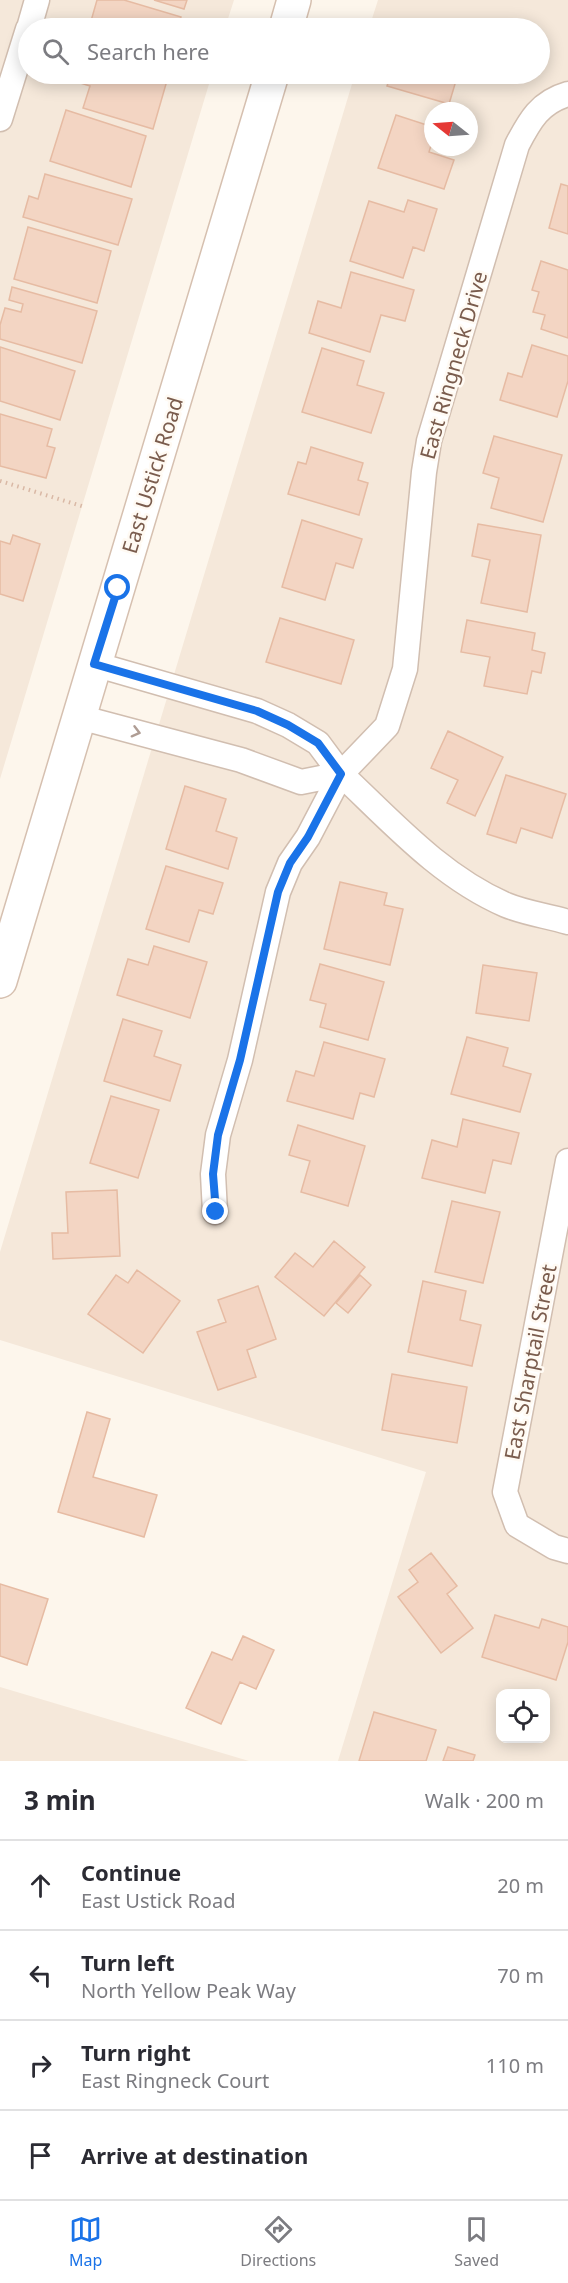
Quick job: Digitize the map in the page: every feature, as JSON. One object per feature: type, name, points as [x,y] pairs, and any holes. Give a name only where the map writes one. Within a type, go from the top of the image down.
[{"type":"main road","points":[[289,18],[294,0]]},
{"type":"main road","name":"East Ustick Road","points":[[0,981],[269,84]]},
{"type":"street","points":[[31,18],[37,0]]},
{"type":"street","points":[[0,119],[18,61]]},
{"type":"street","name":"East Ringneck Drive","points":[[216,1212],[213,1174],[218,1135],[240,1060],[278,892],[290,863],[308,837],[341,774],[387,726],[405,669],[424,472],[437,411],[517,145],[531,117],[562,96]]},
{"type":"street","points":[[94,664],[257,711],[288,725],[318,743],[341,774],[454,876],[508,906],[568,922]]},
{"type":"street","points":[[80,717],[241,760],[301,782],[341,774]]},
{"type":"street","name":"East Sharptail Street","points":[[568,1161],[505,1492],[517,1526],[554,1547],[568,1551]]},
{"type":"path","points":[[0,482],[84,507]]},
{"type":"shaded area","points":[[0,0],[234,0],[228,18],[18,18],[18,84],[209,84],[0,779]]},
{"type":"shaded area","points":[[378,0],[568,0],[568,1761],[338,1761],[426,1472],[0,1340],[0,1252],[352,84],[550,84],[550,18],[372,18]]},
{"type":"shaded area","points":[[0,1687],[249,1761],[0,1761]]},
{"type":"building","points":[[97,0],[124,0],[181,17],[181,18],[92,18]]},
{"type":"building","points":[[154,0],[187,0],[184,9]]},
{"type":"building","points":[[84,84],[166,84],[153,129],[83,108],[90,86]]},
{"type":"building","points":[[388,84],[455,84],[450,102],[442,102],[387,86]]},
{"type":"building","points":[[66,110],[146,136],[131,187],[50,161]]},
{"type":"building","points":[[396,115],[424,124],[424,156],[442,156],[454,160],[444,189],[378,168]]},
{"type":"building","points":[[45,174],[132,199],[118,245],[23,217],[29,196],[38,199]]},
{"type":"building","points":[[561,184],[568,186],[568,234],[549,228]]},
{"type":"building","points":[[408,200],[437,209],[424,251],[413,247],[403,278],[350,261],[369,201],[404,212]]},
{"type":"building","points":[[28,227],[111,251],[97,303],[14,279]]},
{"type":"building","points":[[541,261],[568,270],[568,338],[541,329],[545,315],[533,312],[539,292],[532,290]]},
{"type":"building","points":[[351,272],[414,290],[405,321],[381,315],[370,352],[309,333],[318,301],[341,308]]},
{"type":"building","points":[[12,287],[97,311],[82,363],[0,339],[0,325],[5,308],[21,312],[23,304],[9,300]]},
{"type":"building","points":[[532,345],[568,356],[568,381],[557,417],[500,400],[508,373],[522,377]]},
{"type":"building","points":[[0,347],[75,371],[60,420],[0,401]]},
{"type":"building","points":[[322,348],[364,361],[357,385],[384,393],[371,433],[302,412]]},
{"type":"building","points":[[0,414],[52,429],[47,446],[55,448],[46,478],[0,466]]},
{"type":"building","points":[[494,436],[562,455],[543,522],[491,508],[499,478],[483,473]]},
{"type":"building","points":[[311,447],[363,463],[358,480],[368,483],[359,515],[288,494],[298,462],[306,464]]},
{"type":"building","points":[[302,520],[362,539],[353,568],[336,563],[325,600],[282,587]]},
{"type":"building","points":[[478,524],[541,535],[527,612],[481,603],[490,560],[472,556]]},
{"type":"building","points":[[13,535],[40,544],[23,601],[0,594],[0,541],[10,544]]},
{"type":"building","points":[[280,618],[354,640],[341,684],[266,662]]},
{"type":"building","points":[[467,620],[535,633],[532,650],[545,653],[541,673],[532,671],[527,694],[484,686],[490,657],[461,652]]},
{"type":"building","points":[[448,731],[503,757],[475,816],[447,803],[458,780],[431,768]]},
{"type":"building","points":[[506,775],[566,794],[552,838],[521,828],[516,843],[487,834]]},
{"type":"building","points":[[185,786],[226,799],[216,831],[237,838],[228,869],[166,849]]},
{"type":"building","points":[[166,866],[223,883],[213,914],[199,910],[189,942],[146,929]]},
{"type":"building","points":[[340,882],[387,893],[384,905],[403,909],[390,965],[324,949]]},
{"type":"building","points":[[154,946],[207,962],[190,1018],[117,995],[128,959],[148,965]]},
{"type":"building","points":[[320,964],[384,982],[368,1040],[320,1027],[326,1004],[310,1000]]},
{"type":"building","points":[[483,965],[537,973],[529,1021],[476,1013]]},
{"type":"building","points":[[123,1019],[162,1031],[154,1056],[181,1065],[170,1101],[104,1081]]},
{"type":"building","points":[[467,1037],[508,1048],[503,1066],[531,1074],[520,1112],[451,1094]]},
{"type":"building","points":[[324,1042],[385,1059],[374,1097],[360,1093],[353,1119],[287,1101],[296,1071],[314,1076]]},
{"type":"building","points":[[111,1096],[159,1110],[138,1178],[90,1163]]},
{"type":"building","points":[[463,1119],[519,1133],[511,1164],[493,1160],[485,1193],[422,1178],[432,1140],[457,1147]]},
{"type":"building","points":[[298,1125],[365,1146],[348,1206],[301,1192],[310,1161],[289,1155]]},
{"type":"building","points":[[117,1190],[120,1256],[53,1259],[52,1233],[68,1233],[66,1192]]},
{"type":"building","points":[[452,1201],[500,1212],[483,1283],[435,1272]]},
{"type":"building","points":[[334,1241],[365,1267],[324,1316],[275,1277],[295,1253],[313,1267]]},
{"type":"building","points":[[137,1270],[180,1301],[143,1353],[88,1314],[116,1275],[128,1283]]},
{"type":"building","points":[[360,1275],[371,1285],[348,1313],[336,1303]]},
{"type":"building","points":[[423,1281],[466,1291],[460,1320],[481,1325],[472,1366],[408,1352]]},
{"type":"building","points":[[258,1286],[276,1339],[247,1350],[256,1377],[218,1390],[197,1332],[226,1322],[218,1300]]},
{"type":"building","points":[[392,1374],[467,1387],[457,1443],[382,1430]]},
{"type":"building","points":[[87,1412],[110,1419],[93,1477],[157,1495],[144,1537],[58,1512]]},
{"type":"building","points":[[431,1553],[457,1586],[447,1594],[473,1628],[441,1653],[398,1597],[418,1582],[409,1570]]},
{"type":"building","points":[[0,1584],[48,1599],[27,1665],[0,1656]]},
{"type":"building","points":[[495,1615],[539,1628],[542,1619],[568,1627],[568,1642],[556,1680],[482,1657]]},
{"type":"building","points":[[243,1636],[274,1650],[256,1689],[240,1682],[221,1724],[186,1708],[212,1652],[232,1660]]},
{"type":"building","points":[[374,1712],[436,1730],[426,1761],[359,1761]]},
{"type":"building","points":[[448,1747],[475,1755],[473,1761],[443,1761]]},
{"type":"route","points":[[118,588],[94,664],[257,711],[288,725],[318,743],[341,774],[308,837],[290,863],[278,892],[240,1060],[218,1135],[213,1174],[216,1212]]}]
